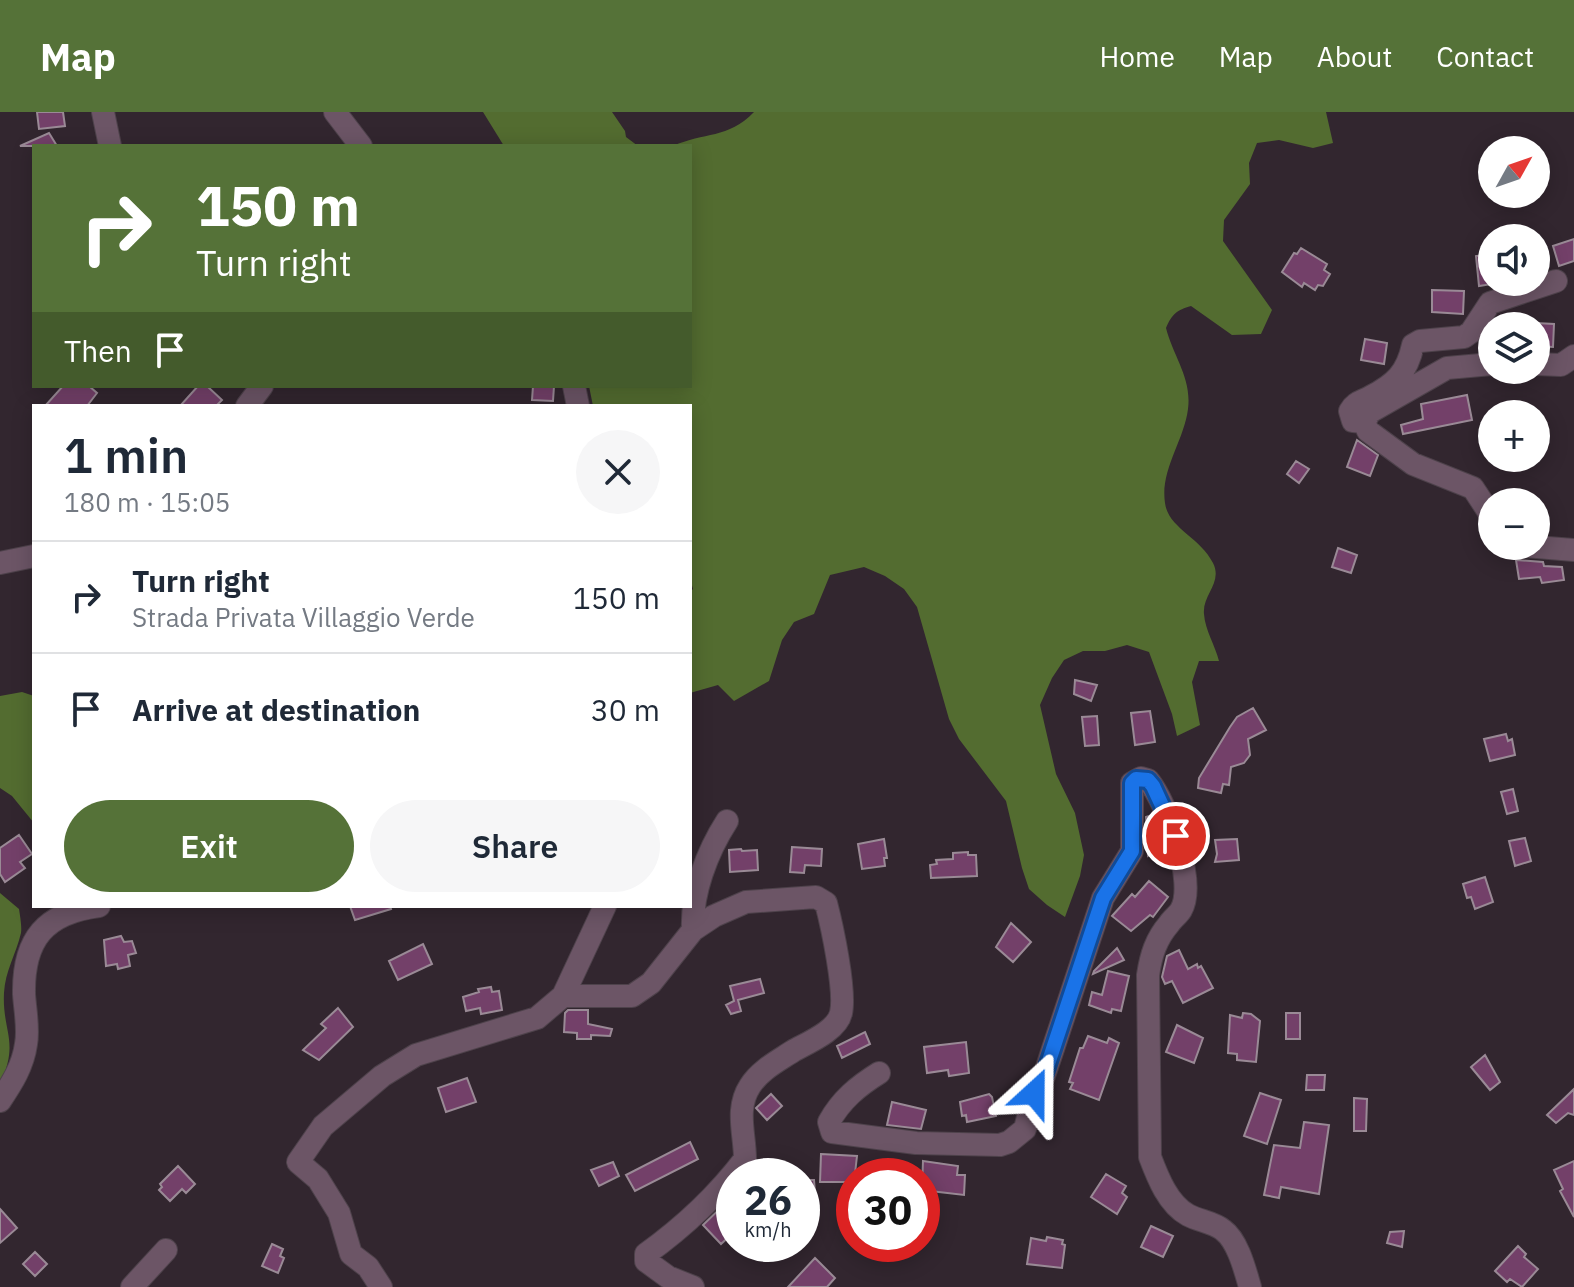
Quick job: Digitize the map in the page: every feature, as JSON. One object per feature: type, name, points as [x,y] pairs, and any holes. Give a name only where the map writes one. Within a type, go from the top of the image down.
[{"type":"street","points":[[103,112],[110,144]]},
{"type":"street","points":[[335,112],[359,144]]},
{"type":"street","points":[[1364,422],[1353,421],[1350,411],[1355,404],[1395,382],[1409,364],[1413,345],[1420,341],[1464,337],[1471,332],[1490,303],[1556,281]]},
{"type":"street","points":[[1550,365],[1561,365],[1574,356]]},
{"type":"street","points":[[1364,422],[1370,412],[1447,368],[1478,365]]},
{"type":"street","points":[[1364,422],[1368,431],[1413,464],[1473,488],[1478,496]]},
{"type":"street","points":[[1550,548],[1574,550]]},
{"type":"street","points":[[0,563],[32,556]]},
{"type":"street","points":[[879,1073],[854,1089],[833,1115],[829,1122],[832,1132],[916,1143],[1000,1145],[1025,1129],[1034,1093],[1044,1076],[1103,898],[1132,851],[1132,783],[1141,778],[1153,786],[1176,836],[1186,888],[1180,911],[1157,939],[1149,964],[1150,1157],[1158,1177],[1176,1205],[1187,1214],[1222,1228],[1229,1236],[1250,1287]]},
{"type":"street","points":[[693,930],[692,912],[697,890],[715,840],[727,821]]},
{"type":"street","points":[[563,996],[632,996],[651,983],[693,930],[714,916],[746,902],[816,897],[826,903],[840,975],[841,1014],[835,1024],[767,1067],[749,1086],[740,1114],[745,1159],[684,1228],[646,1254],[646,1261],[668,1277],[693,1287]]},
{"type":"street","points":[[0,1101],[17,1076],[27,1043],[24,990],[35,938],[43,926],[57,917],[91,908]]},
{"type":"street","points":[[381,1287],[368,1267],[351,1254],[339,1213],[318,1179],[298,1162],[323,1126],[382,1076],[416,1055],[537,1018],[563,996],[604,908]]},
{"type":"street","points":[[132,1287],[166,1250]]},
{"type":"green space","points":[[483,112],[612,112],[626,137],[635,144],[503,144]]},
{"type":"green space","points":[[754,112],[1326,112],[1333,143],[1313,148],[1279,140],[1257,143],[1249,163],[1250,184],[1224,220],[1223,241],[1272,310],[1261,334],[1232,335],[1191,306],[1176,313],[1166,328],[1185,377],[1188,409],[1166,479],[1165,503],[1172,519],[1207,554],[1216,577],[1204,614],[1219,661],[1199,661],[1192,682],[1200,725],[1177,736],[1149,652],[1127,645],[1105,651],[1083,651],[1064,660],[1040,705],[1056,774],[1075,813],[1084,855],[1065,917],[1029,889],[1006,801],[959,739],[949,719],[917,607],[904,589],[885,576],[864,567],[830,575],[814,614],[794,622],[782,640],[769,681],[734,701],[718,685],[692,692],[692,404],[593,404],[589,388],[692,388],[692,144],[678,144],[725,131]]},
{"type":"green space","points":[[22,692],[32,695],[32,821],[12,796],[0,788],[0,696]]},
{"type":"green space","points":[[0,893],[19,909],[21,933],[5,985],[4,1006],[10,1047],[0,1084]]},
{"type":"building","points":[[37,112],[63,112],[65,126],[39,129]]},
{"type":"building","points":[[49,133],[56,144],[32,144],[20,146]]},
{"type":"building","points":[[1574,239],[1574,261],[1559,266],[1553,246]]},
{"type":"building","points":[[1301,248],[1327,264],[1324,270],[1330,274],[1323,286],[1318,285],[1315,290],[1304,283],[1302,287],[1282,272]]},
{"type":"building","points":[[1432,290],[1464,291],[1463,314],[1432,312]]},
{"type":"building","points":[[1550,324],[1554,324],[1553,347],[1550,347]]},
{"type":"building","points":[[1365,339],[1387,343],[1384,364],[1361,360]]},
{"type":"building","points":[[61,388],[91,388],[97,393],[89,404],[47,404]]},
{"type":"building","points":[[196,388],[209,388],[222,400],[218,404],[182,404]]},
{"type":"building","points":[[533,388],[554,388],[553,401],[532,400]]},
{"type":"building","points":[[1467,395],[1472,420],[1403,434],[1401,425],[1423,419],[1421,404]]},
{"type":"building","points":[[1357,440],[1378,455],[1370,476],[1347,467]]},
{"type":"building","points":[[1296,461],[1309,469],[1299,483],[1287,474]]},
{"type":"building","points":[[1338,548],[1357,555],[1351,573],[1332,567]]},
{"type":"building","points":[[1516,560],[1562,567],[1564,580],[1542,583],[1540,577],[1519,579]]},
{"type":"building","points":[[1075,680],[1097,685],[1091,701],[1074,694]]},
{"type":"building","points":[[1253,708],[1266,730],[1248,739],[1250,755],[1244,763],[1231,767],[1229,785],[1223,784],[1221,793],[1198,788],[1199,778],[1230,727],[1237,717]]},
{"type":"building","points":[[1150,711],[1155,742],[1135,745],[1131,713]]},
{"type":"building","points":[[1097,716],[1099,745],[1085,746],[1082,717]]},
{"type":"building","points":[[1506,734],[1508,741],[1512,739],[1515,755],[1490,761],[1484,739]]},
{"type":"building","points":[[1513,789],[1518,811],[1507,814],[1501,792]]},
{"type":"building","points":[[1152,815],[1165,849],[1148,856],[1146,817]]},
{"type":"building","points":[[19,835],[32,854],[20,862],[25,868],[5,882],[0,874],[0,848]]},
{"type":"building","points":[[1525,838],[1531,861],[1515,866],[1509,841]]},
{"type":"building","points":[[884,839],[885,866],[862,869],[858,844]]},
{"type":"building","points":[[1237,839],[1239,860],[1215,862],[1215,840]]},
{"type":"building","points":[[792,847],[822,849],[821,866],[805,865],[804,873],[790,872]]},
{"type":"building","points":[[729,850],[757,850],[758,870],[730,872]]},
{"type":"building","points":[[968,852],[968,855],[976,855],[977,876],[931,878],[930,865],[937,864],[936,860],[953,859],[953,853]]},
{"type":"building","points":[[1485,877],[1493,902],[1475,909],[1471,897],[1467,898],[1463,884]]},
{"type":"building","points":[[1149,881],[1168,897],[1153,917],[1150,915],[1131,931],[1112,916]]},
{"type":"building","points":[[351,908],[391,909],[355,920]]},
{"type":"building","points":[[1011,923],[1031,942],[1013,962],[996,947]]},
{"type":"building","points":[[121,936],[124,942],[132,941],[136,953],[128,955],[130,966],[118,969],[117,964],[106,966],[104,940]]},
{"type":"building","points":[[423,944],[432,964],[398,980],[389,961]]},
{"type":"building","points":[[1117,948],[1124,960],[1093,974],[1094,971]]},
{"type":"building","points":[[1179,950],[1188,969],[1197,964],[1198,968],[1201,966],[1213,988],[1183,1003],[1172,981],[1165,984],[1162,977],[1167,956]]},
{"type":"building","points":[[1108,971],[1129,976],[1121,1011],[1112,1009],[1111,1013],[1089,1005],[1092,992],[1102,995]]},
{"type":"building","points":[[760,979],[764,993],[738,1000],[741,1011],[731,1014],[726,1005],[734,1001],[730,986]]},
{"type":"building","points":[[491,987],[492,992],[499,991],[502,1010],[481,1014],[480,1008],[466,1011],[463,997],[479,992],[478,989]]},
{"type":"building","points":[[338,1008],[353,1027],[319,1060],[303,1050],[326,1028],[321,1024]]},
{"type":"building","points":[[568,1010],[588,1010],[588,1024],[612,1029],[610,1036],[591,1035],[591,1039],[577,1039],[577,1033],[564,1032],[565,1013]]},
{"type":"building","points":[[1243,1013],[1251,1014],[1260,1021],[1256,1062],[1237,1060],[1237,1054],[1228,1053],[1230,1015],[1242,1018]]},
{"type":"building","points":[[1286,1013],[1300,1013],[1300,1039],[1286,1039]]},
{"type":"building","points":[[1177,1025],[1203,1038],[1194,1063],[1166,1052]]},
{"type":"building","points":[[865,1032],[870,1044],[842,1058],[837,1046]]},
{"type":"building","points":[[1088,1036],[1107,1043],[1109,1038],[1119,1043],[1099,1100],[1070,1089],[1073,1083],[1069,1082],[1080,1048],[1083,1048]]},
{"type":"building","points":[[966,1042],[969,1073],[949,1076],[948,1070],[927,1073],[924,1047]]},
{"type":"building","points":[[1485,1055],[1500,1082],[1490,1090],[1471,1067]]},
{"type":"building","points":[[1307,1075],[1325,1075],[1324,1090],[1306,1090]]},
{"type":"building","points":[[467,1078],[476,1102],[446,1112],[438,1088]]},
{"type":"building","points":[[1574,1089],[1574,1115],[1568,1113],[1556,1123],[1547,1115]]},
{"type":"building","points":[[1260,1093],[1281,1100],[1267,1144],[1244,1136]]},
{"type":"building","points":[[771,1094],[782,1106],[767,1120],[756,1108]]},
{"type":"building","points":[[989,1094],[996,1116],[967,1122],[966,1115],[962,1116],[960,1102]]},
{"type":"building","points":[[1354,1098],[1367,1099],[1366,1131],[1354,1131]]},
{"type":"building","points":[[892,1102],[926,1110],[921,1129],[887,1125]]},
{"type":"building","points":[[1304,1122],[1329,1125],[1319,1194],[1281,1187],[1279,1198],[1264,1195],[1274,1145],[1300,1148]]},
{"type":"building","points":[[690,1142],[698,1159],[635,1191],[626,1175]]},
{"type":"building","points":[[821,1154],[857,1156],[836,1158],[836,1182],[820,1182]]},
{"type":"building","points":[[1574,1161],[1574,1217],[1560,1191],[1563,1189],[1554,1170]]},
{"type":"building","points":[[613,1162],[619,1176],[599,1186],[591,1170]]},
{"type":"building","points":[[940,1163],[958,1166],[957,1175],[965,1175],[964,1195],[940,1192]]},
{"type":"building","points":[[178,1166],[195,1184],[186,1193],[182,1189],[170,1201],[159,1190],[162,1187],[160,1184]]},
{"type":"building","points":[[1106,1174],[1126,1186],[1122,1193],[1127,1197],[1117,1214],[1091,1197]]},
{"type":"building","points":[[0,1209],[17,1228],[0,1243]]},
{"type":"building","points":[[716,1213],[716,1239],[703,1225]]},
{"type":"building","points":[[1151,1226],[1173,1236],[1163,1257],[1141,1247]]},
{"type":"building","points":[[1404,1231],[1402,1247],[1387,1243],[1390,1232]]},
{"type":"building","points":[[1047,1237],[1063,1240],[1062,1268],[1027,1264],[1031,1238],[1046,1241]]},
{"type":"building","points":[[272,1244],[283,1249],[280,1256],[284,1258],[278,1273],[262,1266]]},
{"type":"building","points":[[1518,1246],[1526,1254],[1524,1257],[1538,1269],[1522,1287],[1510,1279],[1507,1282],[1495,1271]]},
{"type":"building","points":[[35,1252],[47,1264],[35,1276],[23,1264]]},
{"type":"building","points":[[811,1262],[819,1262],[835,1278],[827,1287],[788,1287]]},
{"type":"route","points":[[1034,1093],[1044,1076],[1103,898],[1132,851],[1132,783],[1136,779],[1148,780],[1153,786],[1176,836]]}]
